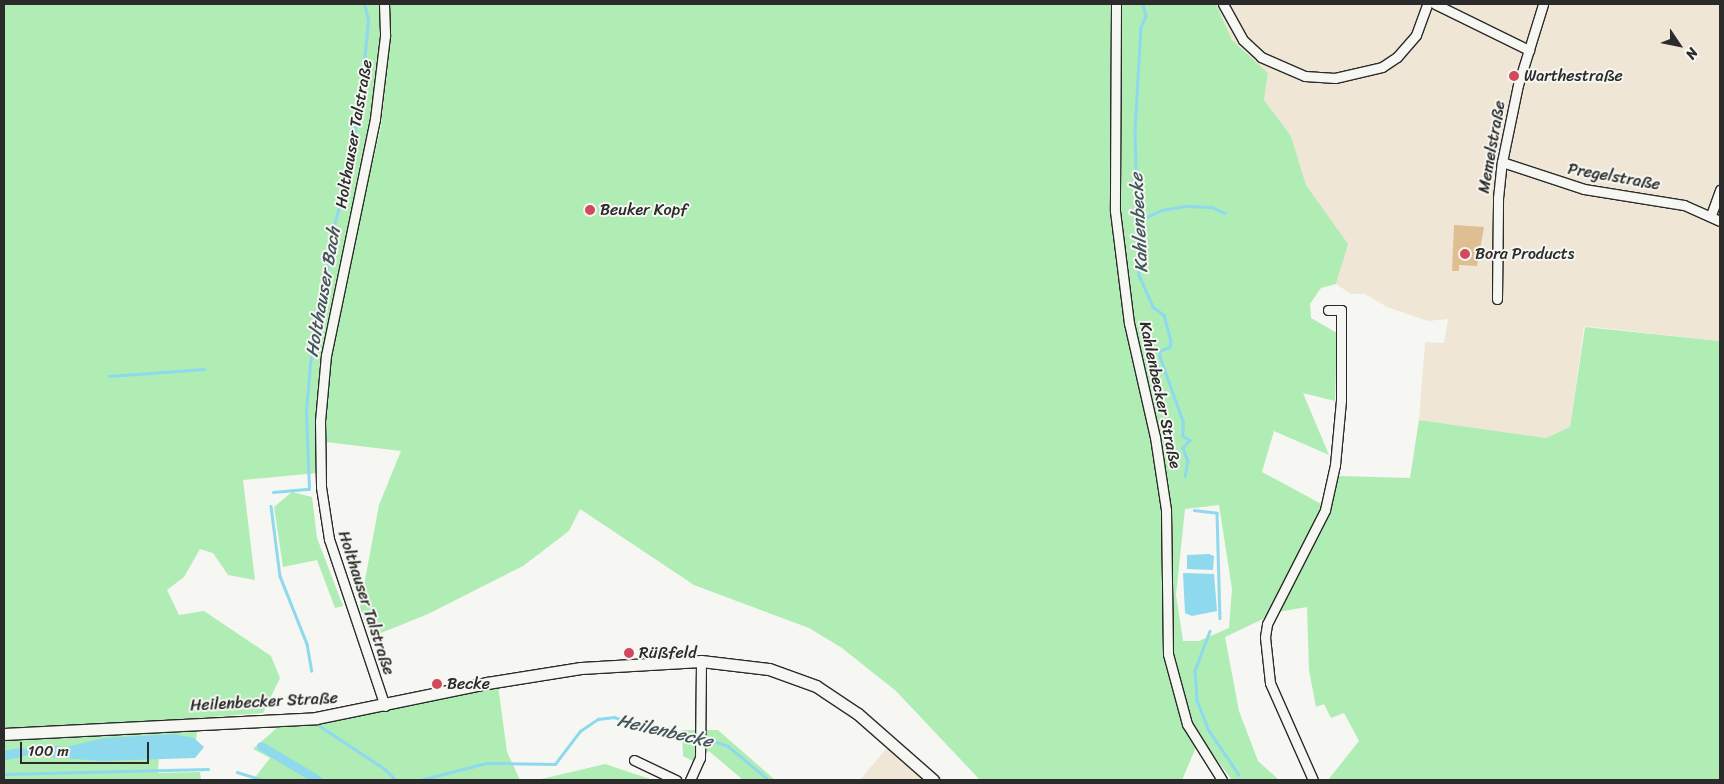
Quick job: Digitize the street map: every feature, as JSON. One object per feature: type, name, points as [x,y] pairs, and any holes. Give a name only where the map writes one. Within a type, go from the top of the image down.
[{"type":"main road","name":"Heilenbecker Straße","points":[[4,734],[316,718],[385,706],[487,683],[581,668],[701,661],[768,669],[816,686],[858,714],[932,780]]},
{"type":"street","name":"Holthauser Talstraße","points":[[384,4],[385,36],[377,104],[324,364],[320,430],[329,539],[385,706]]},
{"type":"street","name":"Kahlenbecker Straße","points":[[1116,4],[1115,211],[1129,323],[1155,437],[1166,510],[1168,654],[1188,724],[1222,780]]},
{"type":"street","points":[[1223,4],[1243,40],[1272,65],[1305,76],[1335,78],[1382,67],[1397,57],[1416,35],[1427,4]]},
{"type":"street","points":[[1435,4],[1530,50]]},
{"type":"street","name":"Memelstraße","points":[[1497,299],[1498,198],[1502,162],[1543,4]]},
{"type":"street","name":"Pregelstraße","points":[[1502,162],[1584,189],[1652,198],[1712,215],[1720,220]]},
{"type":"street","points":[[1712,215],[1720,190]]},
{"type":"street","points":[[1313,780],[1270,683],[1265,637],[1267,624],[1324,510],[1335,465],[1342,400],[1341,310],[1328,310]]},
{"type":"street","points":[[690,780],[700,758],[701,661]]},
{"type":"street","points":[[634,760],[676,780]]},
{"type":"shaded area","points":[[1216,4],[1720,4],[1720,341],[1584,326],[1570,427],[1546,438],[1419,420],[1425,342],[1444,343],[1448,319],[1428,321],[1387,307],[1365,294],[1351,294],[1336,284],[1347,244],[1306,185],[1291,136],[1264,100],[1268,73],[1232,40]]},
{"type":"shaded area","points":[[894,739],[942,780],[860,780]]},
{"type":"green space","points":[[4,4],[379,4],[381,36],[373,108],[321,357],[315,420],[317,473],[243,480],[255,580],[228,575],[213,553],[200,549],[184,577],[167,590],[179,615],[204,611],[271,656],[280,678],[263,713],[198,718],[195,753],[159,756],[158,773],[200,772],[201,780],[4,780]]},
{"type":"green space","points":[[389,4],[1216,4],[1232,40],[1268,73],[1264,100],[1291,136],[1306,185],[1348,244],[1336,284],[1321,288],[1310,304],[1311,318],[1337,333],[1335,401],[1303,393],[1329,455],[1274,431],[1262,472],[1327,507],[1339,476],[1410,478],[1419,420],[1546,438],[1570,427],[1585,327],[1720,341],[1720,780],[1328,780],[1359,741],[1344,713],[1331,718],[1324,704],[1316,707],[1309,670],[1307,607],[1278,612],[1225,637],[1239,711],[1258,761],[1279,780],[1232,780],[1200,738],[1182,780],[980,780],[896,691],[842,648],[809,628],[694,585],[580,509],[569,531],[523,566],[428,614],[371,637],[360,607],[379,505],[401,451],[326,442],[326,389],[333,333],[381,126],[391,35]],"holes":[[[1219,505],[1232,589],[1229,628],[1199,641],[1183,641],[1176,595],[1185,509]]]},
{"type":"green space","points":[[292,492],[312,497],[317,538],[343,606],[335,608],[317,560],[283,567],[274,507]]},
{"type":"green space","points":[[498,685],[507,752],[520,780],[253,780],[270,758],[253,749],[278,727],[350,717]]},
{"type":"green space","points":[[682,730],[718,730],[775,780],[743,780],[709,751],[695,762],[683,756]]},
{"type":"green space","points":[[605,764],[653,780],[537,780],[563,774]]},
{"type":"water","points":[[1209,554],[1214,556],[1213,570],[1187,569],[1187,555]]},
{"type":"water","points":[[1183,573],[1214,574],[1217,611],[1192,616],[1185,613]]},
{"type":"water","points":[[174,734],[194,738],[204,747],[195,758],[101,761],[22,755],[20,750],[47,745],[66,747],[104,738]]},
{"type":"building","name":"Bora Products","points":[[1454,225],[1484,227],[1477,266],[1459,265],[1459,271],[1452,271]]},
{"type":"waterway","name":"Holthauser Bach","points":[[273,492],[309,489],[306,411],[310,364],[327,274],[328,246],[346,183],[361,93],[368,20],[364,4]]},
{"type":"waterway","name":"Kahlenbecke","points":[[1143,4],[1146,16],[1141,27],[1135,131],[1139,275],[1153,307],[1164,315],[1171,341],[1170,347],[1160,351],[1160,357],[1183,421],[1183,436],[1190,440],[1183,448],[1188,461],[1185,476]]},
{"type":"waterway","points":[[1138,221],[1162,210],[1185,206],[1212,207],[1225,213]]},
{"type":"waterway","points":[[109,376],[204,369]]},
{"type":"waterway","name":"Holthauser Bach","points":[[271,506],[280,576],[307,644],[312,671]]},
{"type":"waterway","name":"Kahlenbecke","points":[[1194,510],[1217,513],[1220,618]]},
{"type":"waterway","name":"Kahlenbecke","points":[[1210,631],[1195,671],[1197,700],[1208,729],[1239,775]]},
{"type":"waterway","name":"Heilenbecke","points":[[420,780],[486,763],[555,764],[580,731],[598,719],[614,717],[668,735],[698,735]]},
{"type":"waterway","name":"Holthauser Bach","points":[[320,726],[385,769],[396,780]]},
{"type":"waterway","name":"Heilenbecke","points":[[703,737],[728,746],[769,780]]},
{"type":"waterway","points":[[261,746],[318,780]]},
{"type":"waterway","points":[[4,755],[21,752]]},
{"type":"waterway","name":"Heilenbecke","points":[[4,774],[208,769]]},
{"type":"waterway","name":"Heilenbecke","points":[[237,772],[263,780]]},
{"type":"place","name":"Warthestraße","points":[[1514,76]]},
{"type":"place","name":"Beuker Kopf","points":[[590,210]]},
{"type":"place","name":"Bora Products","points":[[1465,254]]},
{"type":"place","name":"Rüßfeld","points":[[629,653]]},
{"type":"place","name":"Becke","points":[[437,684]]}]
